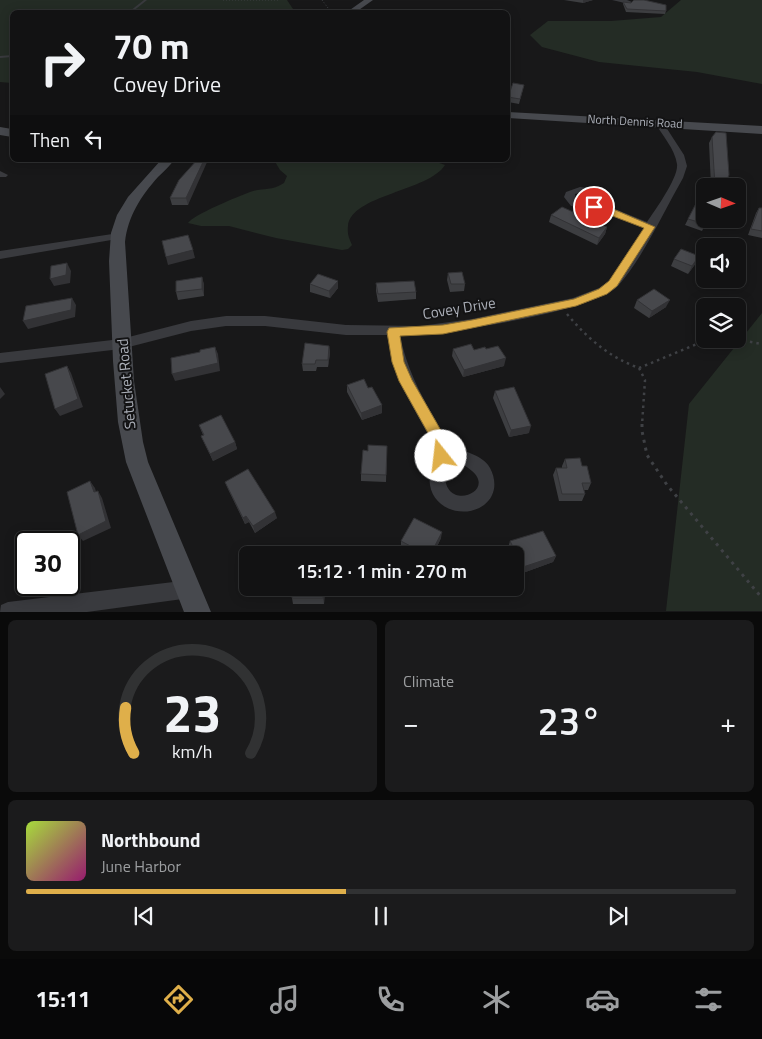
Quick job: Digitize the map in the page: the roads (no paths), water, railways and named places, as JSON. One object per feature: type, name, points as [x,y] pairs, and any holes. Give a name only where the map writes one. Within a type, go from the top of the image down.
[{"type":"main road","points":[[354,10],[369,0]]},
{"type":"main road","name":"North Dennis Road","points":[[510,115],[762,130]]},
{"type":"main road","name":"Setucket Road","points":[[166,162],[136,195],[125,215],[119,236],[117,270],[122,344],[130,437],[137,462],[198,612]]},
{"type":"street","points":[[615,0],[628,2]]},
{"type":"street","name":"Covey Drive","points":[[0,358],[122,344],[191,326],[226,321],[265,320],[346,330],[393,332],[443,330],[560,306],[603,291],[613,284],[650,227],[678,178],[682,166],[679,155],[659,123]]},
{"type":"street","points":[[599,206],[650,227]]},
{"type":"street","points":[[0,254],[119,236]]},
{"type":"street","points":[[393,332],[398,362],[406,381],[444,448]]},
{"type":"street","points":[[8,612],[190,589]]},
{"type":"lane","points":[[134,10],[146,0]]}]
